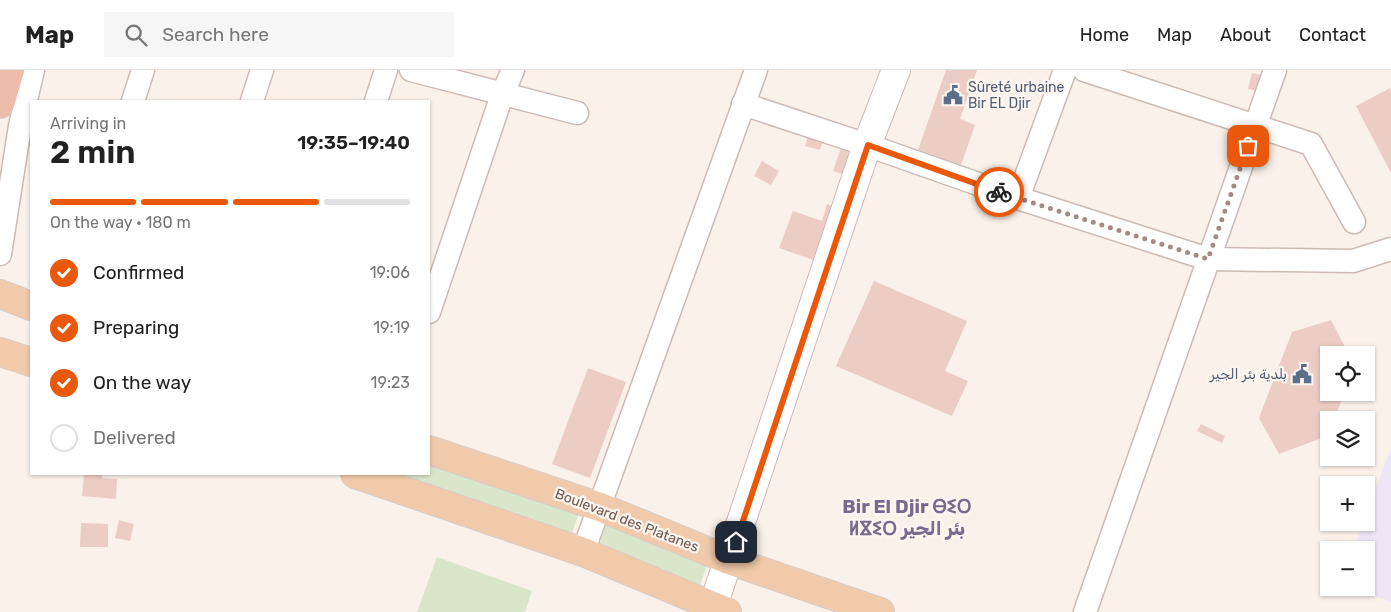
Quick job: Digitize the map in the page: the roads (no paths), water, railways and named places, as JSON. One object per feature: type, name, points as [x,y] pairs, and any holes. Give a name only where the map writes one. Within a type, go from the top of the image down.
[{"type":"highway","points":[[0,104],[10,70]]},
{"type":"main road","points":[[0,294],[30,306]]},
{"type":"main road","points":[[0,352],[30,362]]},
{"type":"main road","name":"Boulevard des Platanes","points":[[430,450],[600,507],[729,560],[880,612]]},
{"type":"main road","points":[[358,475],[583,552],[717,610]]},
{"type":"street","points":[[0,254],[26,129],[33,70]]},
{"type":"street","points":[[133,100],[143,70]]},
{"type":"street","points":[[252,100],[262,70]]},
{"type":"street","points":[[376,100],[386,70]]},
{"type":"street","points":[[411,70],[577,113]]},
{"type":"street","points":[[430,305],[433,285],[502,95],[513,70]]},
{"type":"street","points":[[583,552],[756,70]]},
{"type":"street","points":[[717,610],[729,560],[868,145],[896,70]]},
{"type":"street","points":[[1018,198],[1065,70]]},
{"type":"street","points":[[1084,70],[1254,127],[1311,144],[1354,222]]},
{"type":"street","points":[[1085,612],[1275,70]]},
{"type":"street","points":[[744,104],[1018,198],[1208,259],[1353,261],[1391,249]]},
{"type":"place","name":"Sûreté urbaine Bir EL Djir","points":[[953,95]]},
{"type":"place","name":"بلدية بئر الجير","points":[[1302,374]]},
{"type":"district","name":"Bir El Djir ⴱⵉⵔ ⵍⴵⵉⵔ بئر الجير","points":[[907,517]]}]
